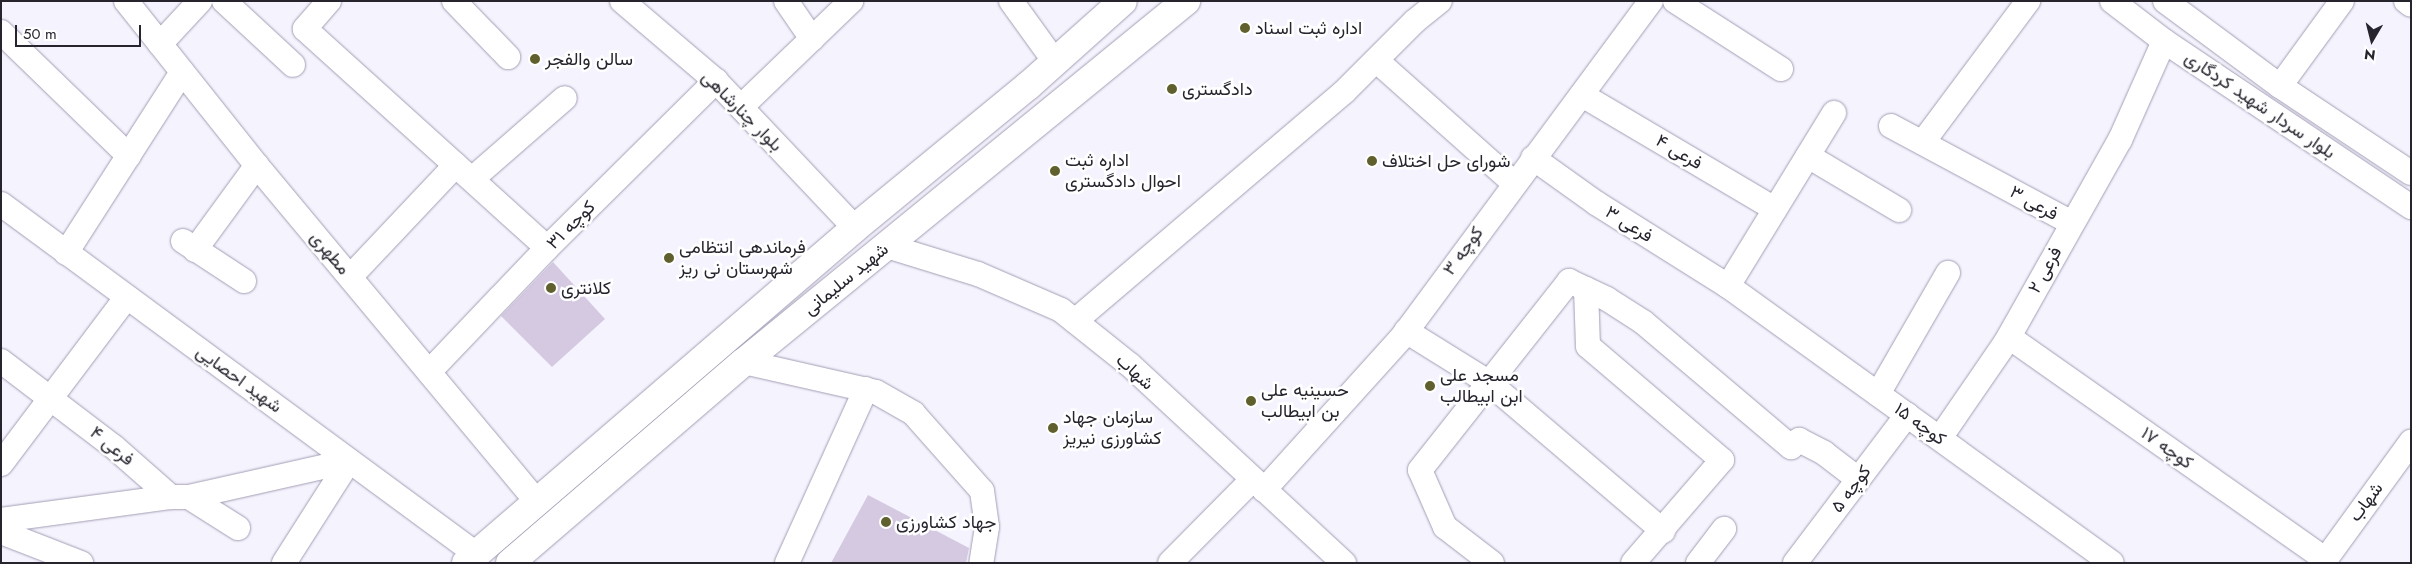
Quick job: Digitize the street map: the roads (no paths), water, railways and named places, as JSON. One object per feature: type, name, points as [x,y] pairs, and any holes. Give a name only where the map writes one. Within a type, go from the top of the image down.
[{"type":"main road","name":"شهید سلیمانی","points":[[471,559],[855,228],[1055,62],[1123,1]]},
{"type":"main road","name":"شهید سلیمانی","points":[[510,563],[744,362],[887,246],[1175,5]]},
{"type":"main road","points":[[724,340],[744,362]]},
{"type":"street","name":"مطهری","points":[[126,1],[257,165],[537,502]]},
{"type":"street","points":[[160,44],[200,1]]},
{"type":"street","points":[[224,1],[293,65]]},
{"type":"street","points":[[329,1],[305,29],[548,248]]},
{"type":"street","points":[[454,1],[508,57]]},
{"type":"street","name":"بلوار چنارشاهی","points":[[622,1],[716,81],[855,228]]},
{"type":"street","points":[[786,1],[812,39]]},
{"type":"street","points":[[741,108],[851,1]]},
{"type":"street","points":[[1011,1],[1055,62]]},
{"type":"street","points":[[1075,321],[1378,61],[1415,21],[1440,1]]},
{"type":"street","name":"کوچه ۳","points":[[1170,563],[1258,485],[1406,331],[1514,183],[1651,1]]},
{"type":"street","points":[[1675,1],[1781,69]]},
{"type":"street","points":[[1923,142],[2028,1]]},
{"type":"street","name":"بلوار سردار شهید کردگاری","points":[[2112,1],[2164,41],[2411,207]]},
{"type":"street","name":"بلوار سردار شهید کردگاری","points":[[2165,1],[2280,86],[2411,173]]},
{"type":"street","points":[[2280,86],[2342,1]]},
{"type":"street","points":[[2406,1],[2411,4]]},
{"type":"street","points":[[1,32],[129,156]]},
{"type":"street","name":"فرعی ۲","points":[[1940,438],[2009,337],[2120,140],[2164,41]]},
{"type":"street","points":[[1378,61],[1514,183]]},
{"type":"street","points":[[66,252],[182,72]]},
{"type":"street","name":"کوچه ۳۱","points":[[429,372],[548,248],[716,81]]},
{"type":"street","name":"فرعی ۴","points":[[1582,95],[1775,209]]},
{"type":"street","points":[[350,277],[464,172],[565,98]]},
{"type":"street","points":[[1728,286],[1834,113]]},
{"type":"street","name":"فرعی ۳","points":[[1891,126],[2072,223]]},
{"type":"street","points":[[2332,154],[2347,132]]},
{"type":"street","points":[[1808,156],[1899,210]]},
{"type":"street","name":"فرعی ۳","points":[[1533,158],[1596,203],[1728,286]]},
{"type":"street","points":[[244,281],[188,245],[257,165]]},
{"type":"street","name":"شهید احصایی","points":[[1,204],[349,461],[471,559]]},
{"type":"street","name":"شهاب","points":[[887,246],[978,274],[1061,310],[1130,365],[1339,561]]},
{"type":"street","points":[[1878,394],[1948,273]]},
{"type":"street","points":[[1492,563],[1445,527],[1420,470],[1569,281],[1644,322],[1784,443],[1791,447],[1799,440],[1824,453],[1858,479]]},
{"type":"street","name":"کوچه ۱۵","points":[[1728,286],[2112,563]]},
{"type":"street","points":[[1586,289],[1588,346],[1722,460],[1663,531],[1633,563]]},
{"type":"street","points":[[1,464],[127,297]]},
{"type":"street","points":[[1406,331],[1488,382],[1663,531]]},
{"type":"street","name":"کوچه ۱۷","points":[[2009,337],[2324,561]]},
{"type":"street","points":[[1,361],[51,398]]},
{"type":"street","points":[[744,362],[876,392],[913,413],[982,491],[987,527],[981,563]]},
{"type":"street","points":[[787,563],[866,389]]},
{"type":"street","name":"فرعی ۴","points":[[51,398],[180,497]]},
{"type":"street","name":"کوچه ۵","points":[[1795,563],[1907,415]]},
{"type":"street","name":"شهاب","points":[[2324,561],[2411,442]]},
{"type":"street","points":[[1,520],[180,497],[349,461]]},
{"type":"street","points":[[284,563],[349,461]]},
{"type":"street","points":[[180,497],[238,528]]},
{"type":"street","points":[[1698,563],[1724,530]]},
{"type":"street","points":[[1,532],[81,563]]},
{"type":"place","name":"اداره ثبت اسناد","points":[[1245,28]]},
{"type":"place","name":"سالن والفجر","points":[[535,59]]},
{"type":"place","name":"دادگستری","points":[[1172,89]]},
{"type":"place","name":"شورای حل اختلاف","points":[[1372,161]]},
{"type":"place","name":"اداره ثبت احوال دادگستری","points":[[1055,171]]},
{"type":"place","name":"فرماندهی انتظامی شهرستان نی ریز","points":[[669,258]]},
{"type":"place","name":"کلانتری","points":[[551,288]]},
{"type":"place","name":"مسجد علی ابن ابیطالب","points":[[1430,386]]},
{"type":"place","name":"حسینیه علی بن ابیطالب","points":[[1251,401]]},
{"type":"place","name":"سازمان جهاد کشاورزی نیریز","points":[[1053,428]]},
{"type":"place","name":"جهاد کشاورزی","points":[[886,522]]}]
